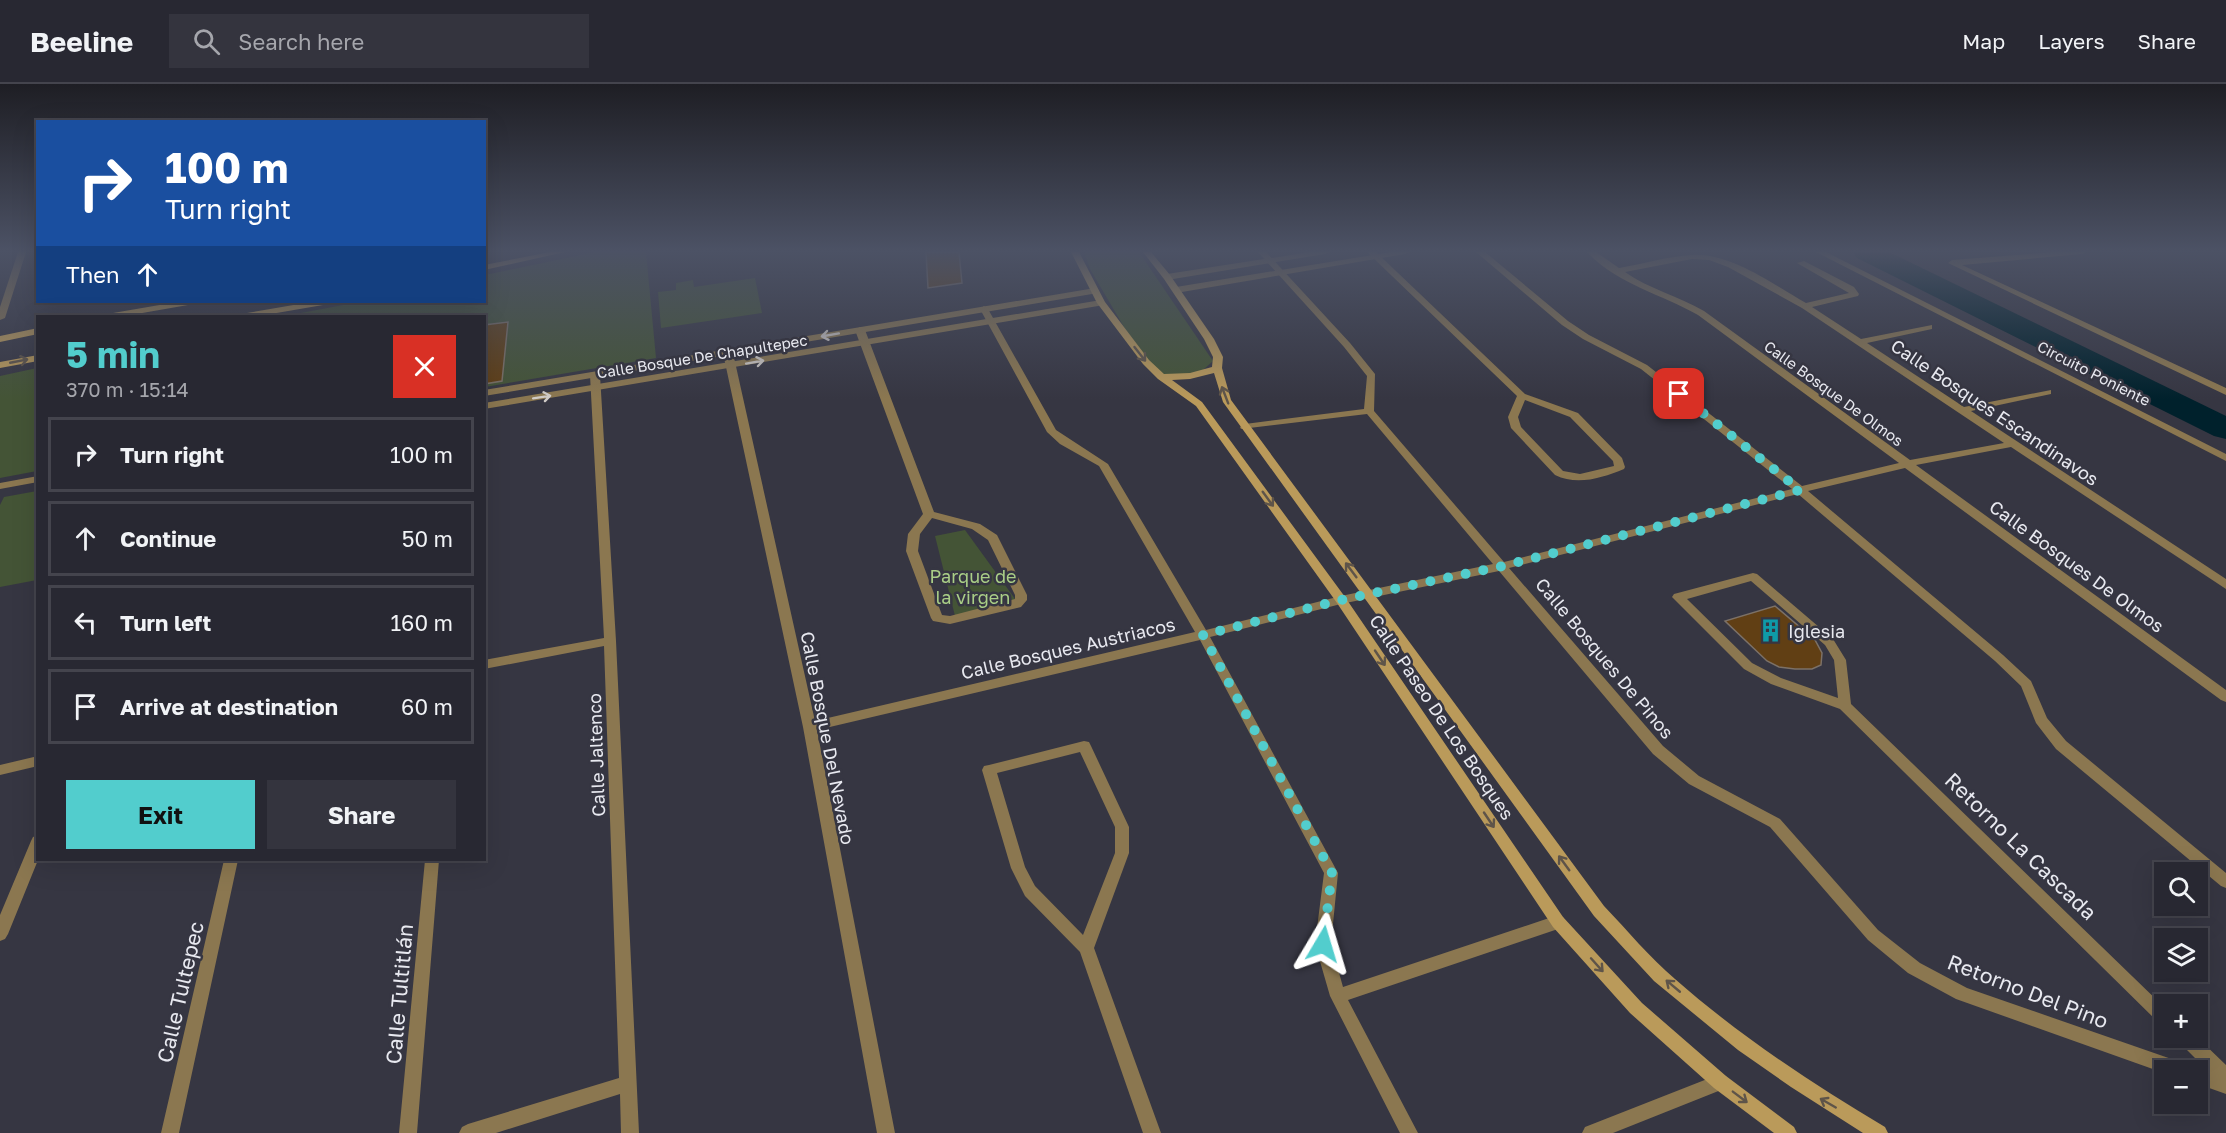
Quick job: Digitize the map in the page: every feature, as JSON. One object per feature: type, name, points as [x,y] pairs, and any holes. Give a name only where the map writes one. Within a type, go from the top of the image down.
[{"type":"main road","name":"Calle Paseo De Los Bosques","points":[[1183,301],[1209,339],[1218,357],[1217,368],[1226,400],[1599,911],[1668,982],[1762,1059],[1818,1097],[1879,1133]]},
{"type":"main road","points":[[120,315],[182,303]]},
{"type":"main road","points":[[252,315],[318,303]]},
{"type":"main road","name":"Calle Paseo De Los Bosques","points":[[1101,303],[1146,362],[1161,377],[1199,404],[1341,600],[1558,922],[1636,1008],[1720,1082],[1788,1133]]},
{"type":"main road","points":[[0,339],[36,332]]},
{"type":"main road","points":[[0,365],[36,358]]},
{"type":"main road","points":[[1161,377],[1184,378],[1204,374],[1217,368]]},
{"type":"street","points":[[1,318],[6,301]]},
{"type":"street","name":"Calle Bosque De Chapultepec","points":[[486,406],[596,382],[729,360],[865,343],[1052,301]]},
{"type":"street","points":[[1245,427],[1369,411],[1372,376],[1306,301]]},
{"type":"street","points":[[1423,301],[1522,396],[1574,415],[1618,460],[1620,468],[1576,478],[1563,477],[1516,428],[1513,417],[1522,396]]},
{"type":"street","points":[[1539,301],[1579,332],[1623,353],[1644,367],[1800,490],[2000,658],[2026,684],[2041,720],[2061,745],[2226,882]]},
{"type":"street","name":"Calle Bosque De Olmos","points":[[1679,301],[1701,313],[1907,464]]},
{"type":"street","name":"Calle Bosques Escandinavos","points":[[1796,301],[2226,585]]},
{"type":"street","points":[[1805,306],[1826,301]]},
{"type":"street","name":"Circuito Poniente","points":[[1916,301],[2226,458]]},
{"type":"street","points":[[2033,301],[2226,392]]},
{"type":"street","points":[[159,307],[168,303]]},
{"type":"street","name":"Calle Bosque De Chapultepec","points":[[486,393],[596,382],[729,360],[860,330],[1101,303]]},
{"type":"street","points":[[987,316],[1052,432],[1064,444],[1088,452],[1104,464],[1203,635],[1332,873],[1323,944],[1338,996],[1409,1133]]},
{"type":"street","points":[[1859,342],[1929,327]]},
{"type":"street","points":[[860,330],[929,514]]},
{"type":"street","name":"Calle Bosque Del Nevado","points":[[729,360],[810,727],[886,1133]]},
{"type":"street","name":"Calle Jaltenco","points":[[596,382],[630,1133]]},
{"type":"street","points":[[1963,410],[2048,392]]},
{"type":"street","name":"Calle Bosques De Pinos","points":[[1369,411],[1658,750],[1694,780],[1775,823]]},
{"type":"street","name":"Calle Bosques Austriacos","points":[[810,727],[1203,635],[1341,600],[1503,566],[1907,464],[2013,444]]},
{"type":"street","name":"Calle Bosques De Olmos","points":[[1907,464],[2226,697]]},
{"type":"street","points":[[0,486],[36,479]]},
{"type":"street","points":[[929,514],[976,526],[993,538],[1021,595],[1021,600],[1017,604],[950,620],[938,618],[934,614],[912,551],[914,534],[929,514]]},
{"type":"street","points":[[1753,577],[1829,642],[1839,660],[1845,706],[1776,681],[1748,666],[1678,597],[1753,577]]},
{"type":"street","points":[[486,665],[609,641]]},
{"type":"street","name":"Retorno La Cascada","points":[[1845,706],[2154,1007]]},
{"type":"street","points":[[1086,948],[1122,853],[1122,827],[1084,746],[989,770],[1018,868],[1030,891],[1086,948],[1152,1133]]},
{"type":"street","points":[[0,770],[36,761]]},
{"type":"street","name":"Retorno Del Pino","points":[[1775,823],[1874,935],[1914,969],[1962,994],[2154,1061]]},
{"type":"street","points":[[0,934],[36,846]]},
{"type":"street","name":"Calle Tultepec","points":[[170,1133],[231,861]]},
{"type":"street","name":"Calle Tultitlán","points":[[408,1133],[432,861]]},
{"type":"street","points":[[1338,996],[1558,922]]},
{"type":"street","points":[[2196,1048],[2226,1077]]},
{"type":"street","points":[[2208,1080],[2226,1086]]},
{"type":"street","points":[[1591,1133],[1720,1082]]},
{"type":"street","points":[[468,1133],[627,1084]]},
{"type":"green space","points":[[651,301],[656,358],[486,387],[486,315],[290,315],[354,303]]},
{"type":"green space","points":[[659,301],[760,301],[762,313],[661,328]]},
{"type":"green space","points":[[1109,301],[1172,301],[1213,361],[1203,370],[1186,376],[1168,377],[1148,368]]},
{"type":"green space","points":[[36,368],[36,471],[0,478],[0,376]]},
{"type":"green space","points":[[36,491],[36,580],[0,587],[0,505],[4,497]]},
{"type":"green space","name":"Parque de la virgen","points":[[965,530],[1018,603],[955,616],[935,536]]},
{"type":"building","points":[[508,322],[502,381],[486,384],[486,325]]},
{"type":"building","name":"Iglesia","points":[[1775,606],[1815,640],[1822,653],[1821,665],[1812,669],[1779,667],[1767,661],[1725,621]]},
{"type":"waterway","points":[[1966,301],[2226,429]]},
{"type":"place","name":"Iglesia","points":[[1770,631]]},
{"type":"route","points":[[1323,944],[1332,873],[1203,635],[1341,600],[1503,566],[1800,490],[1679,394]]}]
